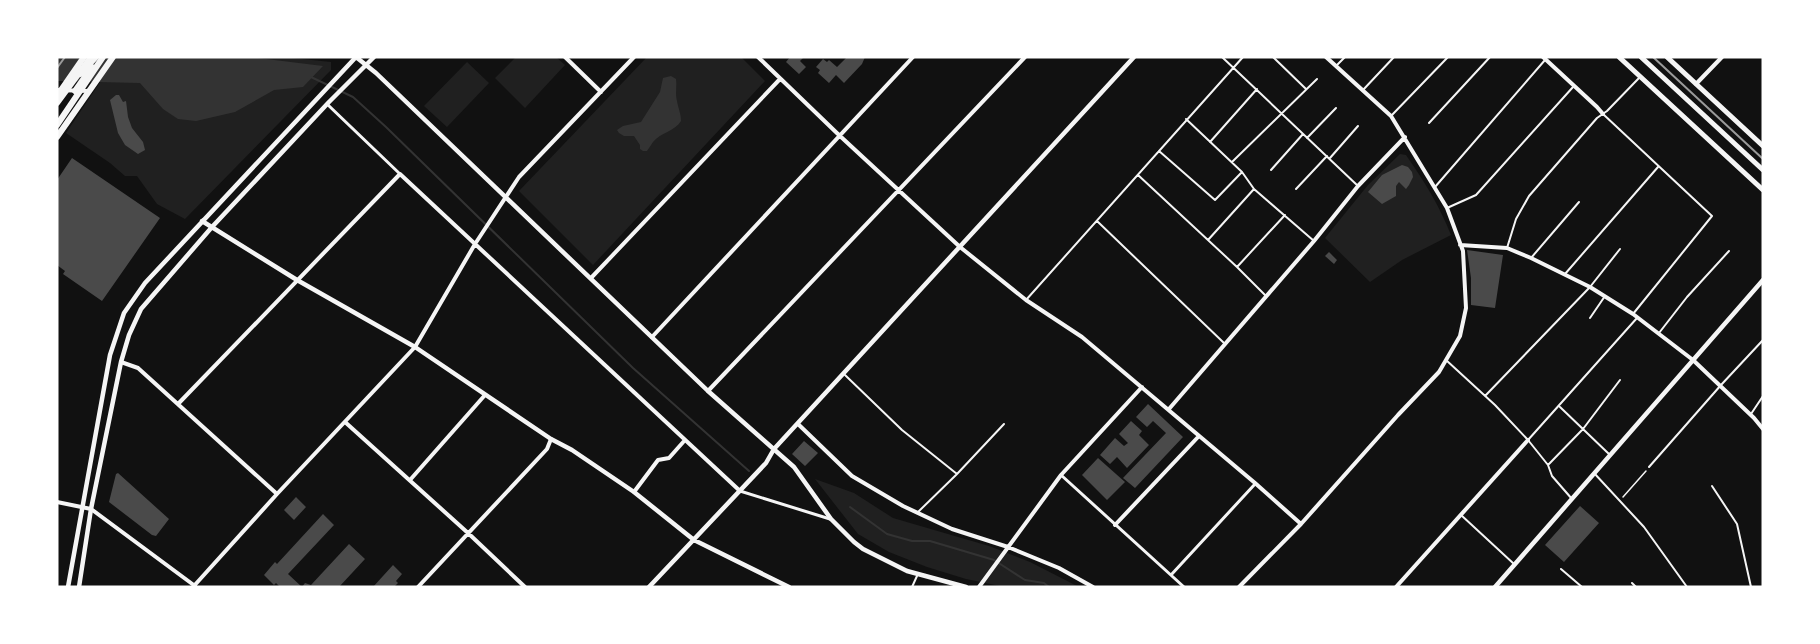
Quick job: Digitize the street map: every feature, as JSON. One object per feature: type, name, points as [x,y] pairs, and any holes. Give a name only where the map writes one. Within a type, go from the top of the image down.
[{"type":"main road","points":[[61,90],[84,57]]},
{"type":"main road","points":[[57,103],[91,57]]},
{"type":"main road","points":[[61,90],[100,57]]},
{"type":"main road","points":[[90,89],[100,57]]},
{"type":"main road","points":[[57,117],[100,57]]},
{"type":"main road","points":[[57,125],[100,57]]},
{"type":"main road","points":[[57,137],[113,57]]},
{"type":"main road","points":[[1619,57],[1763,190]]},
{"type":"main road","points":[[1641,57],[1763,170]]},
{"type":"main road","points":[[1667,57],[1763,146]]},
{"type":"street","points":[[68,587],[110,355],[124,313],[145,284],[202,221],[356,57],[708,391],[794,467],[831,519],[863,549],[918,575],[966,587]]},
{"type":"street","points":[[79,587],[121,362],[129,335],[141,309],[212,227],[374,57]]},
{"type":"street","points":[[565,57],[601,92]]},
{"type":"street","points":[[57,502],[92,509],[194,586],[415,347],[475,244],[519,177],[634,57]]},
{"type":"street","points":[[758,57],[960,247],[1026,300],[1082,337],[1301,524]]},
{"type":"street","points":[[652,337],[913,57]]},
{"type":"street","points":[[708,391],[1024,57]]},
{"type":"street","points":[[649,587],[766,463],[774,449],[1134,57]]},
{"type":"street","points":[[1239,587],[1301,524],[1439,372],[1460,336],[1466,308],[1463,251],[1447,208],[1391,116],[1326,57]]},
{"type":"street","points":[[1696,84],[1722,57]]},
{"type":"street","points":[[1544,58],[1603,114]]},
{"type":"street","points":[[591,278],[780,79]]},
{"type":"street","points":[[61,90],[90,89]]},
{"type":"street","points":[[328,103],[475,244],[742,489],[831,519]]},
{"type":"street","points":[[1169,409],[1314,241],[1358,186],[1405,137]]},
{"type":"street","points":[[177,404],[400,174]]},
{"type":"street","points":[[202,221],[297,280],[415,347],[634,492],[694,540],[789,587]]},
{"type":"street","points":[[1460,245],[1507,248],[1565,274],[1605,296],[1633,314],[1693,360],[1751,414],[1763,429]]},
{"type":"street","points":[[1495,587],[1763,280]]},
{"type":"street","points":[[121,362],[138,368],[277,494]]},
{"type":"street","points":[[980,585],[1060,475],[1142,387]]},
{"type":"street","points":[[410,480],[485,395]]},
{"type":"street","points":[[345,422],[525,587]]},
{"type":"street","points":[[798,424],[852,476],[903,506],[952,529],[1008,547],[1059,568],[1093,587]]},
{"type":"street","points":[[1115,525],[1199,436]]},
{"type":"street","points":[[418,587],[547,449],[551,439]]},
{"type":"street","points":[[634,492],[658,460],[669,458],[686,440]]},
{"type":"street","points":[[1396,587],[1528,440]]},
{"type":"street","points":[[1060,475],[1184,587]]},
{"type":"street","points":[[1171,575],[1255,483]]},
{"type":"lane","points":[[1222,57],[1358,186]]},
{"type":"lane","points":[[1026,300],[1244,57]]},
{"type":"lane","points":[[1273,57],[1306,89]]},
{"type":"lane","points":[[1336,66],[1345,57]]},
{"type":"lane","points":[[1363,90],[1394,57]]},
{"type":"lane","points":[[1391,116],[1448,57]]},
{"type":"lane","points":[[1429,123],[1490,57]]},
{"type":"lane","points":[[1435,187],[1544,58]]},
{"type":"lane","points":[[1507,248],[1516,219],[1529,196],[1597,118],[1640,77]]},
{"type":"lane","points":[[1232,162],[1317,79]]},
{"type":"lane","points":[[1447,208],[1476,195],[1574,86]]},
{"type":"lane","points":[[1210,142],[1257,89]]},
{"type":"lane","points":[[1308,138],[1336,108]]},
{"type":"lane","points":[[1603,114],[1712,216],[1633,314]]},
{"type":"lane","points":[[1186,120],[1242,172],[1254,189],[1314,241]]},
{"type":"lane","points":[[1296,189],[1358,126]]},
{"type":"lane","points":[[1271,170],[1303,134]]},
{"type":"lane","points":[[1159,151],[1215,200],[1242,172]]},
{"type":"lane","points":[[1565,274],[1659,166]]},
{"type":"lane","points":[[1138,175],[1266,296]]},
{"type":"lane","points":[[1208,240],[1254,189]]},
{"type":"lane","points":[[1531,258],[1579,202]]},
{"type":"lane","points":[[1237,267],[1285,215]]},
{"type":"lane","points":[[1097,221],[1224,344]]},
{"type":"lane","points":[[1485,396],[1590,287],[1620,249]]},
{"type":"lane","points":[[1659,333],[1687,297],[1730,251]]},
{"type":"lane","points":[[1590,318],[1605,296]]},
{"type":"lane","points":[[1528,440],[1637,318]]},
{"type":"lane","points":[[1649,467],[1763,340]]},
{"type":"lane","points":[[1446,360],[1528,440],[1548,465],[1552,476],[1572,499]]},
{"type":"lane","points":[[844,373],[902,430],[957,474]]},
{"type":"lane","points":[[1548,465],[1583,429],[1620,380]]},
{"type":"lane","points":[[1751,414],[1763,396]]},
{"type":"lane","points":[[1559,406],[1610,455]]},
{"type":"lane","points":[[917,513],[1004,424]]},
{"type":"lane","points":[[1594,473],[1644,527],[1687,587]]},
{"type":"lane","points":[[1713,486],[1737,524],[1751,587]]},
{"type":"lane","points":[[1461,515],[1514,564]]},
{"type":"lane","points":[[1561,569],[1582,587]]},
{"type":"lane","points":[[912,587],[918,575]]},
{"type":"lane","points":[[1632,583],[1636,587]]},
{"type":"path","points":[[1621,500],[1649,467]]},
{"type":"shaded area","points":[[57,57],[251,57],[323,66],[303,87],[274,90],[235,112],[196,121],[178,119],[163,109],[140,83],[57,81]]},
{"type":"shaded area","points":[[117,57],[283,57],[331,62],[331,70],[185,219],[157,204],[137,176],[125,176],[66,133]]},
{"type":"shaded area","points":[[516,57],[556,57],[565,65],[525,108],[495,78]]},
{"type":"shaded area","points":[[647,57],[741,57],[765,81],[593,265],[519,191]]},
{"type":"shaded area","points":[[467,62],[489,83],[447,127],[424,106]]},
{"type":"shaded area","points":[[671,76],[676,79],[676,98],[681,121],[656,139],[647,151],[643,151],[634,136],[624,136],[617,130],[623,126],[641,122],[660,92],[663,78]]},
{"type":"shaded area","points":[[1400,154],[1406,155],[1425,184],[1451,235],[1402,260],[1370,282],[1325,238],[1368,185]]},
{"type":"shaded area","points":[[815,479],[854,493],[893,518],[989,546],[1030,562],[1079,587],[1005,587],[966,579],[889,552],[858,534]]},
{"type":"building","points":[[790,57],[804,57],[800,61],[806,67],[799,74],[786,62]]},
{"type":"building","points":[[847,57],[865,57],[862,64],[844,83],[836,75],[829,83],[818,73],[820,70],[816,67],[823,59],[827,62],[829,60],[837,67]]},
{"type":"building","points":[[119,95],[123,102],[126,101],[132,128],[143,142],[145,150],[138,154],[125,145],[118,133],[110,100]]},
{"type":"building","points":[[72,158],[160,218],[102,301],[63,274],[65,271],[57,265],[57,180]]},
{"type":"building","points":[[1402,165],[1408,167],[1412,172],[1413,177],[1409,185],[1406,189],[1399,182],[1396,186],[1396,196],[1382,204],[1368,192],[1382,175]]},
{"type":"building","points":[[1467,250],[1503,255],[1495,308],[1471,305],[1471,278]]},
{"type":"building","points":[[1329,252],[1337,260],[1334,264],[1325,256]]},
{"type":"building","points":[[1148,404],[1183,437],[1135,488],[1123,478],[1166,433],[1153,421],[1147,427],[1136,417]]},
{"type":"building","points":[[1131,421],[1142,431],[1139,435],[1149,445],[1127,468],[1117,457],[1110,464],[1100,455],[1115,438],[1124,446],[1128,443],[1119,434]]},
{"type":"building","points":[[804,441],[818,453],[805,466],[792,454]]},
{"type":"building","points":[[1098,458],[1125,482],[1107,500],[1082,475]]},
{"type":"building","points":[[118,473],[169,519],[156,536],[109,502]]},
{"type":"building","points":[[296,497],[306,507],[294,520],[284,510]]},
{"type":"building","points":[[1580,506],[1599,523],[1564,562],[1545,545]]},
{"type":"building","points":[[323,514],[334,525],[288,574],[302,587],[280,587],[276,583],[274,585],[264,575]]},
{"type":"building","points":[[349,544],[365,559],[339,587],[302,587],[305,583],[311,585]]},
{"type":"building","points":[[393,565],[402,574],[396,581],[398,583],[394,587],[373,587]]},
{"type":"waterway","points":[[311,77],[353,97],[633,368],[749,471]]},
{"type":"waterway","points":[[850,507],[887,534],[912,541],[930,541],[994,560],[1025,580],[1044,583],[1049,587]]},
{"type":"railway","points":[[57,68],[65,57]]},
{"type":"railway","points":[[1653,57],[1763,159]]}]
